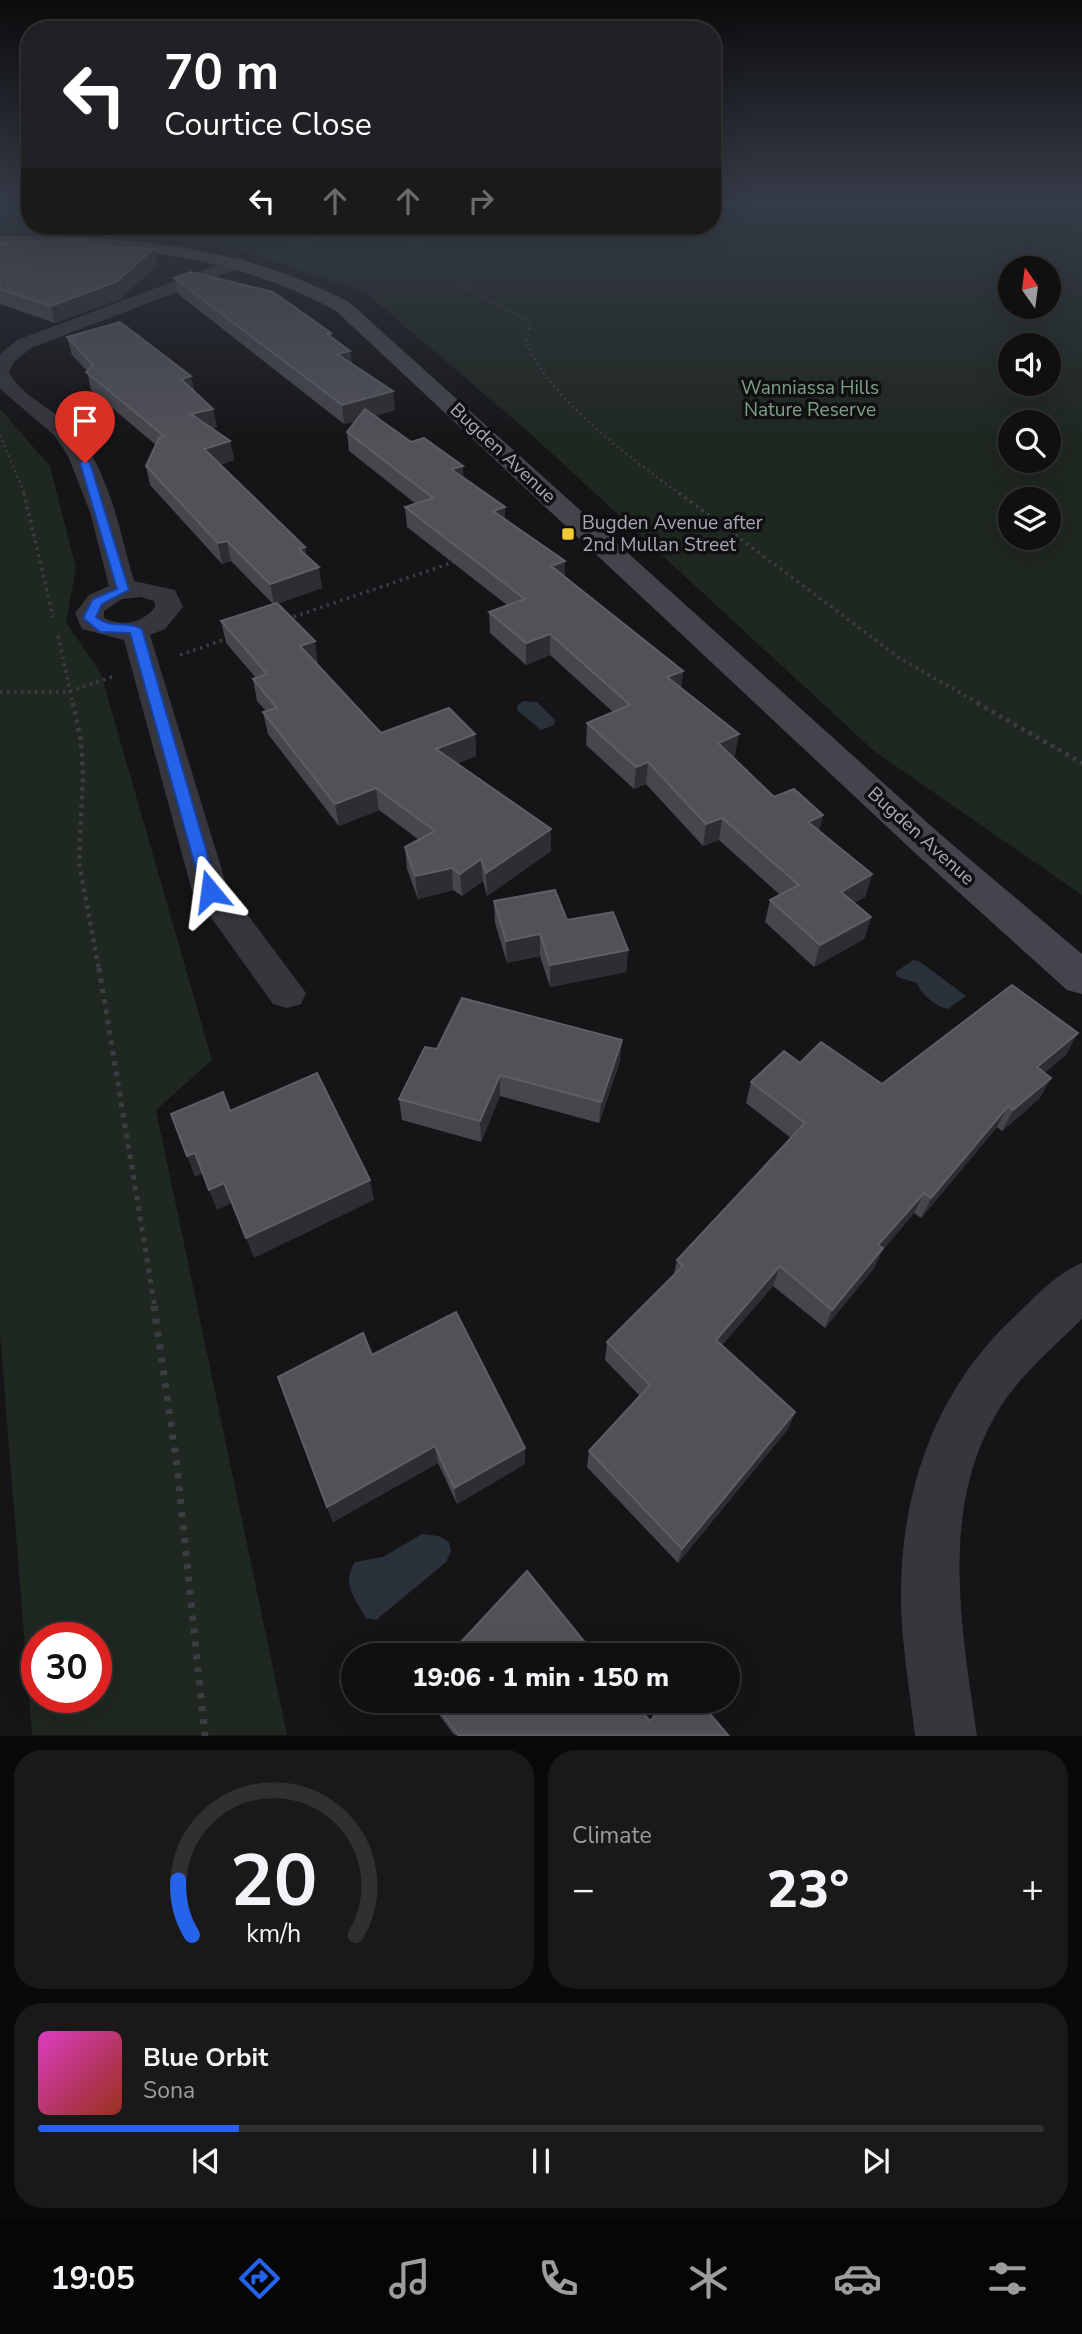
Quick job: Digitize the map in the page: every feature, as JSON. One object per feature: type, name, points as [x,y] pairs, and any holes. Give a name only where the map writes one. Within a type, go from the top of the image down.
[{"type":"street","points":[[123,590],[85,463],[68,436],[9,388],[0,372],[4,360],[24,344],[189,281]]},
{"type":"street","name":"Bugden Avenue","points":[[297,281],[342,306],[927,844],[1082,978]]},
{"type":"street","points":[[0,340],[24,344]]},
{"type":"street","points":[[123,590],[152,590],[169,601],[162,618],[135,629],[105,630],[89,618],[97,602],[123,590]]},
{"type":"street","points":[[135,629],[210,891],[287,993]]},
{"type":"street","points":[[946,1735],[930,1604],[931,1545],[951,1449],[968,1412],[990,1379],[1082,1286]]},
{"type":"path","points":[[459,281],[474,294],[533,323],[526,341],[530,351],[562,394],[585,420],[638,464],[901,659],[1082,764]]},
{"type":"path","points":[[0,435],[15,461],[35,526],[68,691],[81,741],[83,772],[79,863],[120,1084],[154,1303],[177,1466],[205,1735]]},
{"type":"path","points":[[284,620],[468,557]]},
{"type":"path","points":[[192,651],[231,638]]},
{"type":"path","points":[[0,692],[68,691]]},
{"type":"green space","name":"Wanniassa Hills Nature Reserve","points":[[331,281],[998,281],[998,319],[1061,319],[1061,281],[1082,281],[1082,895],[874,751],[533,436],[366,293]]},
{"type":"green space","points":[[0,409],[50,466],[76,568],[66,622],[101,674],[212,1060],[156,1110],[287,1735],[32,1735],[30,1713],[112,1713],[112,1622],[23,1622],[0,1334]]},
{"type":"shaded area","points":[[524,701],[537,702],[555,720],[554,725],[541,730],[517,710],[518,704]]},
{"type":"shaded area","points":[[913,960],[919,961],[966,996],[948,1009],[934,1003],[925,996],[917,983],[897,977],[896,972]]},
{"type":"shaded area","points":[[422,1534],[439,1536],[449,1542],[451,1551],[446,1562],[376,1620],[366,1618],[349,1584],[355,1562],[383,1557]]},
{"type":"building","points":[[0,281],[117,281],[51,306],[0,289]]},
{"type":"building","points":[[178,281],[228,281],[273,292],[331,333],[327,334],[350,351],[337,354],[393,391],[342,405]]},
{"type":"building","points":[[120,322],[191,376],[181,379],[213,409],[191,414],[230,441],[204,449],[305,547],[299,549],[319,567],[270,584],[227,541],[218,543],[146,466],[159,438],[164,436],[86,372],[93,365],[67,337]]},
{"type":"building","points":[[365,409],[411,442],[424,438],[463,466],[451,469],[505,507],[493,511],[565,561],[551,566],[683,671],[667,677],[739,734],[718,743],[774,797],[794,789],[823,815],[808,822],[872,874],[841,892],[871,917],[820,945],[770,900],[799,885],[722,818],[706,824],[648,762],[636,767],[587,723],[630,705],[550,634],[526,643],[489,612],[525,599],[405,507],[433,498],[347,432]]},
{"type":"building","points":[[277,603],[315,641],[300,646],[381,733],[449,708],[475,734],[436,749],[551,829],[486,873],[481,859],[460,874],[452,868],[415,876],[405,847],[435,831],[376,788],[335,804],[263,712],[277,708],[253,679],[267,674],[221,621]]},
{"type":"building","points":[[555,890],[567,920],[613,912],[628,950],[550,965],[540,934],[506,941],[494,901]]},
{"type":"building","points":[[1012,985],[1078,1033],[1037,1067],[1051,1078],[1013,1110],[1008,1106],[931,1198],[924,1193],[878,1245],[883,1248],[832,1310],[780,1266],[716,1340],[795,1412],[682,1549],[589,1451],[650,1385],[607,1342],[683,1266],[677,1260],[805,1123],[751,1082],[784,1051],[800,1063],[821,1042],[882,1084]]},
{"type":"building","points":[[462,998],[622,1040],[601,1102],[500,1075],[480,1121],[399,1099],[425,1047],[437,1049]]},
{"type":"building","points":[[317,1073],[370,1180],[246,1238],[224,1183],[209,1190],[195,1153],[187,1156],[171,1114],[223,1092],[230,1111]]},
{"type":"building","points":[[456,1312],[525,1448],[454,1488],[435,1446],[327,1507],[278,1377],[363,1333],[372,1355]]},
{"type":"building","points":[[527,1571],[585,1643],[460,1643]]},
{"type":"building","points":[[442,1713],[644,1713],[650,1721],[656,1713],[709,1713],[728,1735],[458,1735]]},
{"type":"place","name":"Bugden Avenue after 2nd Mullan Street","points":[[568,534]]},
{"type":"route","points":[[85,463],[123,590],[97,602],[89,612],[89,618],[92,623],[105,630],[135,629],[210,891]]}]
